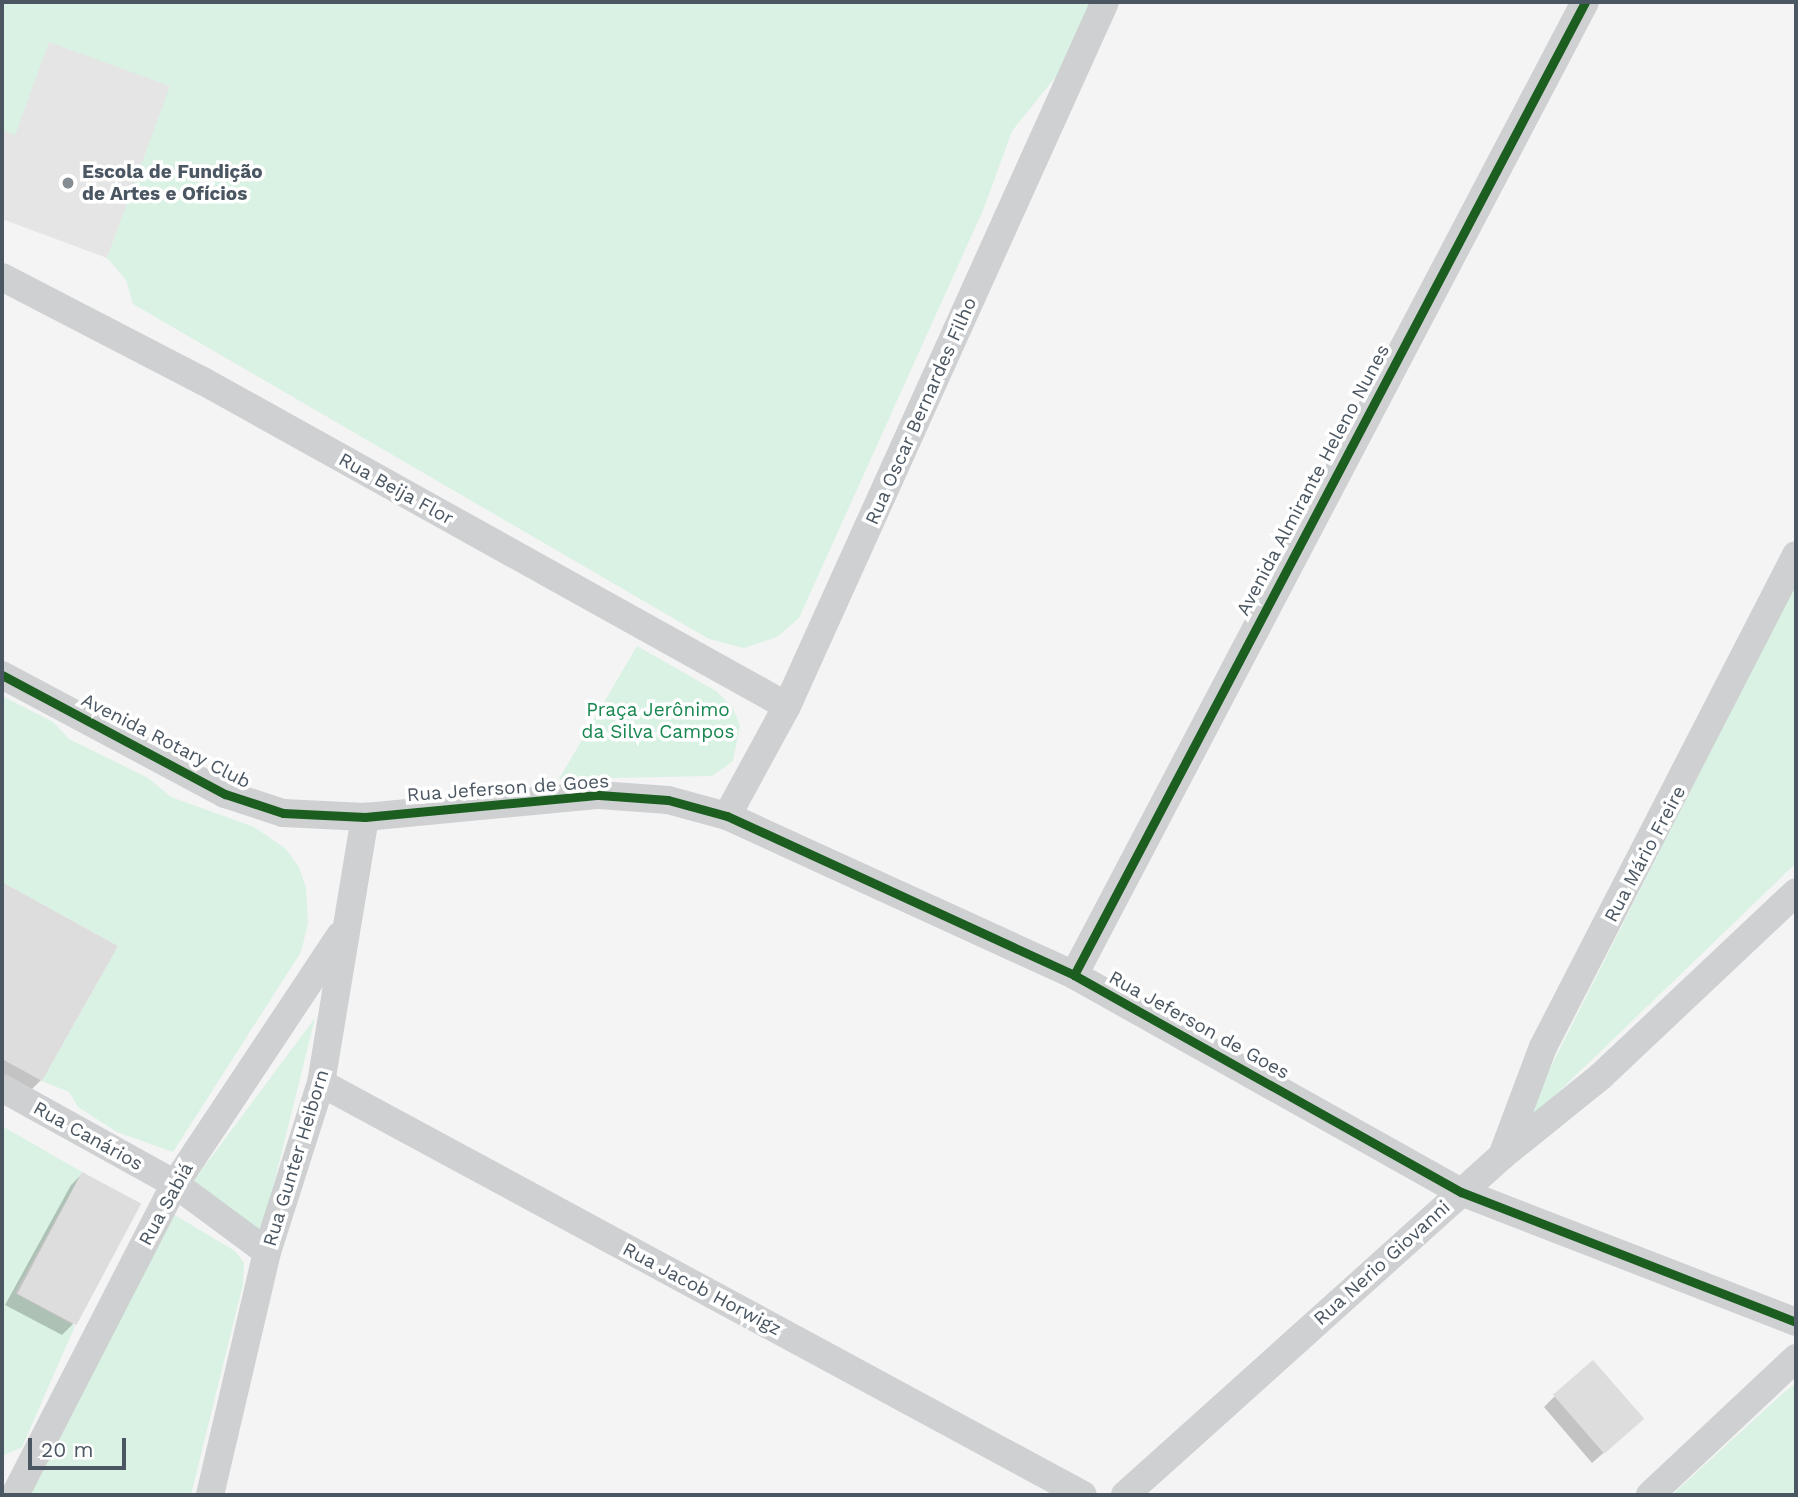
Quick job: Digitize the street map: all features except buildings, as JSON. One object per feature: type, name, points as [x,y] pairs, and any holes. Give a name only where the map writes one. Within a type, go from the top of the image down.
[{"type":"street","name":"Rua Oscar Bernardes Filho","points":[[727,816],[787,706],[1105,2]]},
{"type":"street","name":"Avenida Almirante Heleno Nunes","points":[[1074,975],[1585,2]]},
{"type":"street","name":"Rua Beija Flor","points":[[2,277],[215,388],[787,706]]},
{"type":"street","name":"Rua Mário Freire","points":[[1502,1156],[1543,1047],[1796,555]]},
{"type":"street","name":"Avenida Rotary Club","points":[[2,675],[225,794],[283,813],[365,817]]},
{"type":"street","name":"Rua Jeferson de Goes","points":[[365,817],[599,795],[668,800],[727,816],[1074,975],[1461,1192],[1796,1322]]},
{"type":"street","name":"Rua Gunter Heiborn","points":[[210,1495],[267,1252],[321,1083],[344,929],[365,817]]},
{"type":"street","name":"Rua Nerio Giovanni","points":[[1125,1495],[1461,1192],[1601,1076],[1796,892]]},
{"type":"street","name":"Rua Sabiá","points":[[12,1488],[175,1184],[344,929]]},
{"type":"street","name":"Rua Jacob Horwigz","points":[[321,1083],[1083,1495]]},
{"type":"street","name":"Rua Canários","points":[[2,1088],[175,1184],[267,1252]]},
{"type":"street","points":[[1650,1495],[1796,1358]]},
{"type":"shaded area","name":"Escola de Fundição de Artes e Ofícios","points":[[49,41],[171,86],[107,258],[2,219],[2,130],[15,134]]},
{"type":"green space","points":[[2,2],[1092,2],[1057,75],[1012,131],[984,208],[799,618],[777,637],[744,648],[709,639],[133,304],[126,280],[107,258],[170,86],[49,42],[15,135],[2,130]]},
{"type":"green space","points":[[1796,582],[1796,863],[1519,1130],[1792,589]]},
{"type":"green space","name":"Praça Jerônimo da Silva Campos","points":[[637,646],[716,691],[732,707],[740,725],[733,761],[712,776],[559,779]]},
{"type":"green space","points":[[2,696],[53,722],[69,739],[148,778],[171,797],[254,827],[285,848],[299,867],[306,888],[308,923],[301,952],[173,1152],[117,1132],[78,1107],[69,1092],[42,1081],[118,946],[2,882]]},
{"type":"green space","points":[[315,1018],[262,1232],[192,1183]]},
{"type":"green space","points":[[2,1126],[82,1172],[15,1293],[75,1326],[22,1447],[2,1456]]},
{"type":"green space","points":[[173,1214],[235,1251],[244,1263],[243,1284],[191,1495],[25,1495]]},
{"type":"green space","points":[[1796,1383],[1796,1495],[1672,1495],[1781,1395]]},
{"type":"cycle path","points":[[1074,975],[1585,2]]},
{"type":"cycle path","points":[[2,675],[225,794],[283,813],[365,817],[599,795],[668,800],[727,816],[1074,975],[1461,1192],[1796,1322]]},
{"type":"place","name":"Escola de Fundição de Artes e Ofícios","points":[[68,183]]}]
